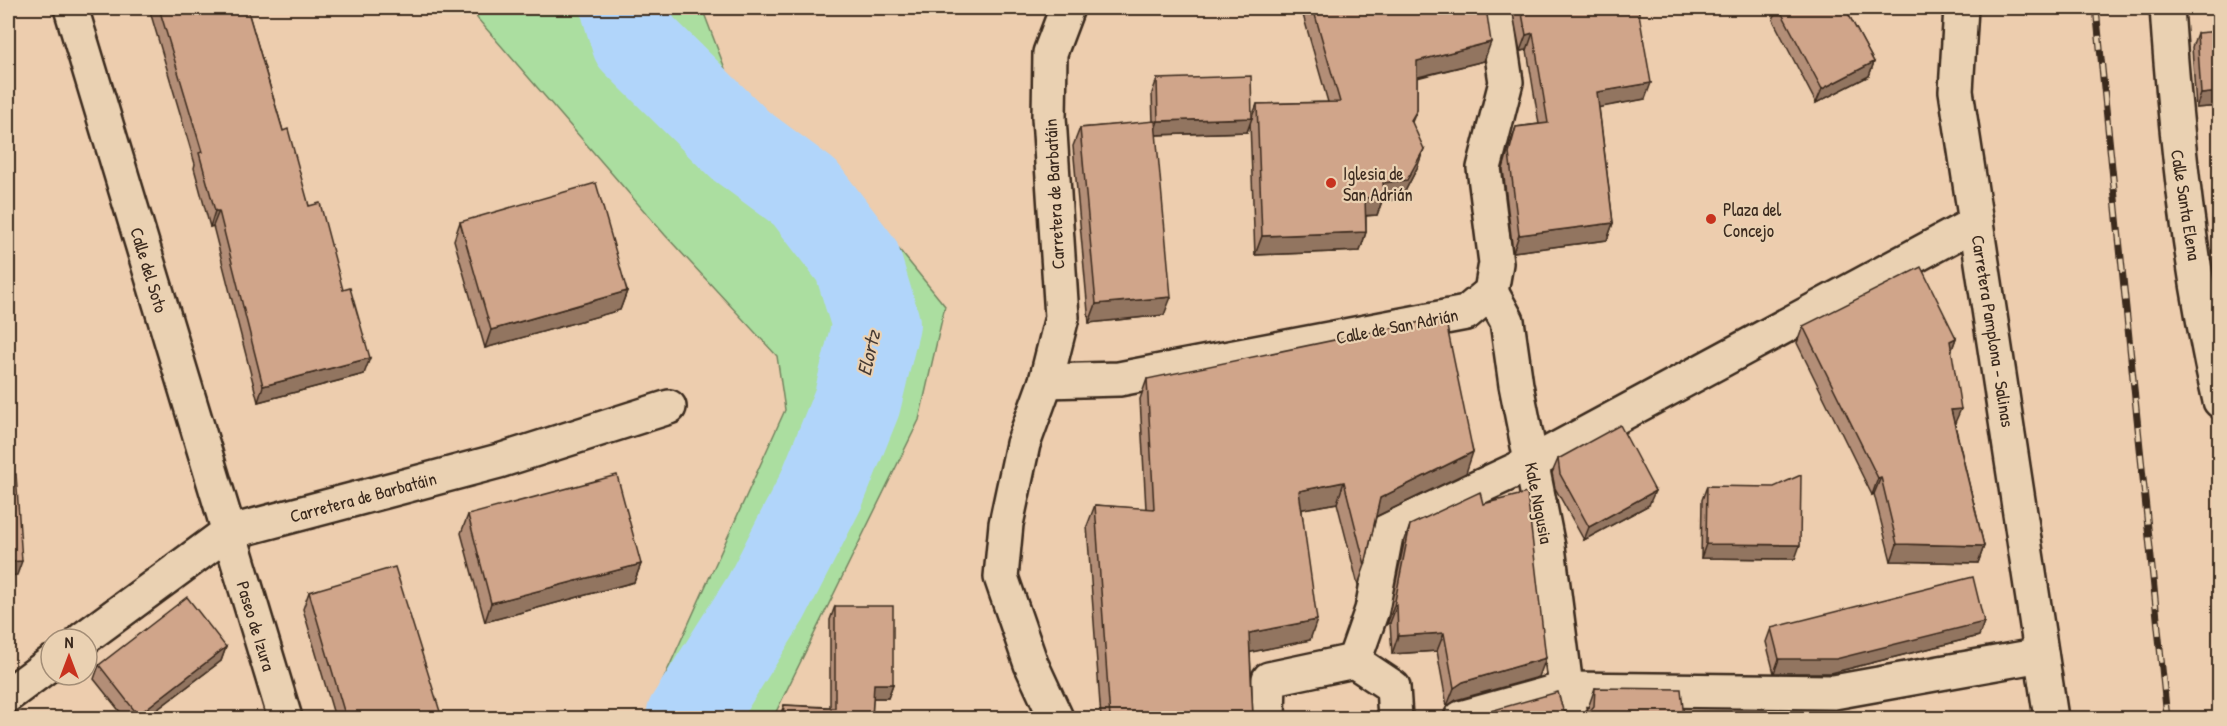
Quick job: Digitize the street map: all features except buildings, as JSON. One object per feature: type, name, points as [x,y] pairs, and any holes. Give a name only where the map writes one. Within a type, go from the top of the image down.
[{"type":"street","name":"Calle del Soto","points":[[72,8],[227,533]]},
{"type":"street","name":"Carretera de Barbatáin","points":[[1056,718],[1031,664],[1001,578],[1006,524],[1023,444],[1046,381],[1062,317],[1049,117],[1050,53],[1067,8]]},
{"type":"street","points":[[1491,292],[1496,263],[1484,168],[1506,82],[1495,8]]},
{"type":"street","name":"Carretera Pamplona - Salinas","points":[[1961,8],[1956,91],[2051,718]]},
{"type":"street","name":"Calle Santa Elena","points":[[2167,8],[2176,142],[2211,365],[2220,401]]},
{"type":"street","points":[[1354,661],[1372,610],[1388,530],[1532,463],[1976,223]]},
{"type":"street","name":"Calle de San Adrián","points":[[1046,381],[1119,379],[1466,313],[1491,292]]},
{"type":"street","name":"Kale Nagusia","points":[[1491,292],[1507,321],[1548,547],[1568,704]]},
{"type":"street","name":"Carretera de Barbatáin","points":[[99,627],[227,533],[499,461],[669,407]]},
{"type":"street","name":"Paseo de Izura","points":[[227,533],[285,718]]},
{"type":"street","points":[[1461,718],[1568,704],[1834,692],[2041,655]]},
{"type":"street","points":[[1268,718],[1269,679],[1354,661],[1394,687],[1395,718]]},
{"type":"street","points":[[8,695],[39,672]]},
{"type":"green space","points":[[475,8],[702,8],[729,79],[837,173],[945,306],[919,420],[773,718],[646,718],[785,410],[777,356],[665,235],[477,18]]},
{"type":"waterway","name":"Elortz","points":[[625,8],[635,41],[740,145],[805,193],[857,261],[876,324],[857,402],[822,489],[766,598],[690,718]]},
{"type":"railway","points":[[2096,8],[2167,718]]},
{"type":"place","name":"Iglesia de San Adrián","points":[[1331,183]]},
{"type":"place","name":"Plaza del Concejo","points":[[1711,219]]}]
